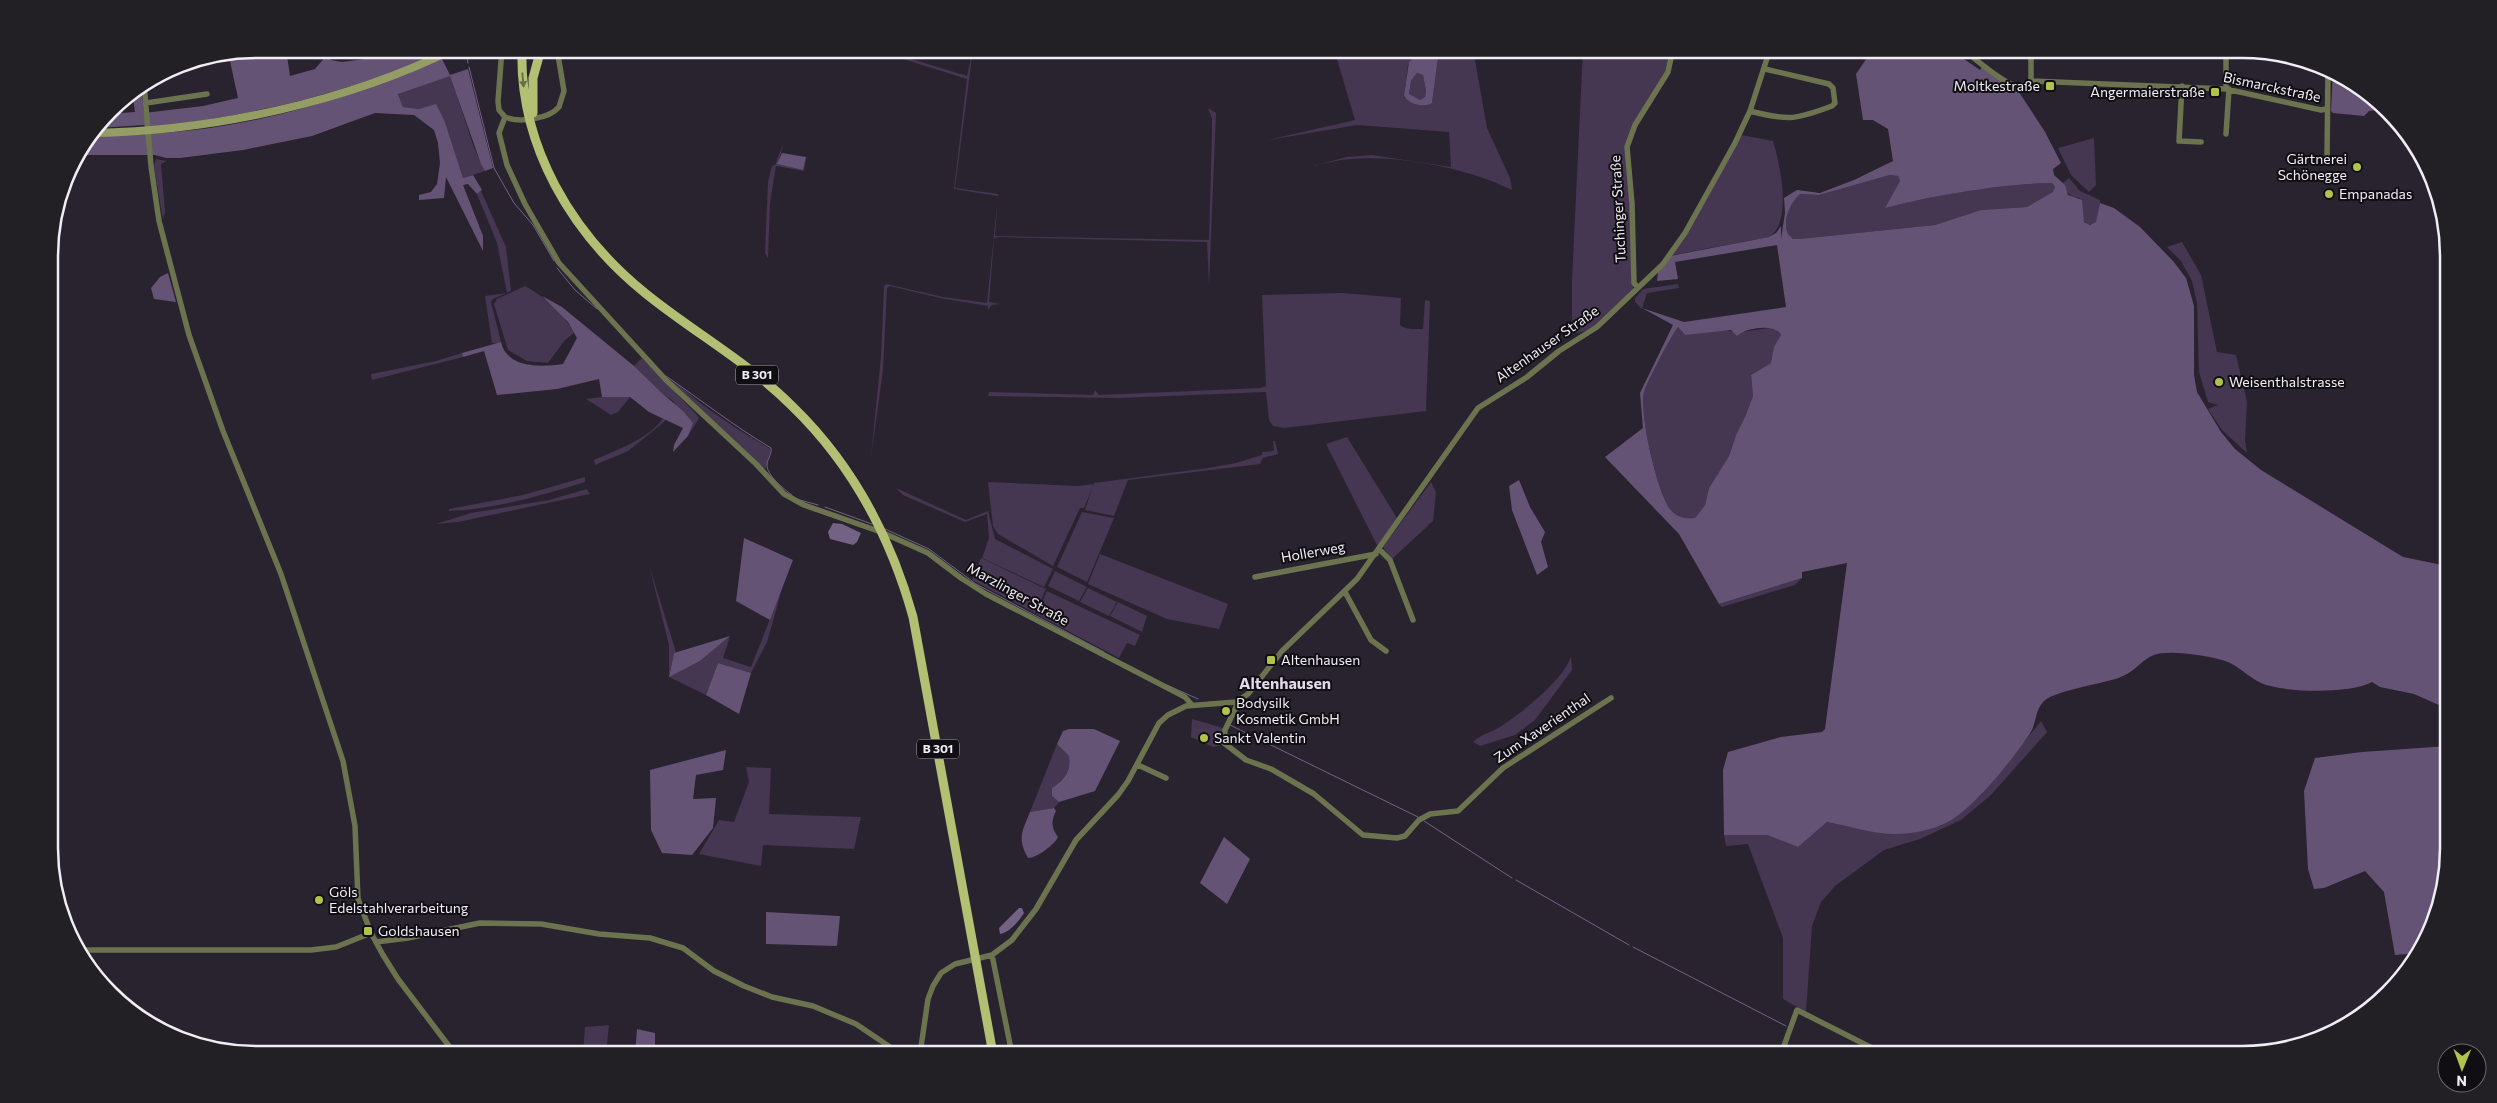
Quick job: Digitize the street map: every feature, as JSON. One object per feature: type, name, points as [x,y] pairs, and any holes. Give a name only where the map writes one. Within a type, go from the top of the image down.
[{"type":"main road","points":[[100,132],[209,123],[281,108],[334,95],[384,78],[432,58]]},
{"type":"main road","name":"B 301","points":[[522,58],[523,86],[536,138],[553,182],[568,209],[605,257],[647,295],[739,361],[793,406],[838,459],[871,511],[890,550],[913,617],[992,1046]]},
{"type":"main road","name":"B 301","points":[[530,110],[533,78],[538,58]]},
{"type":"street","points":[[501,58],[498,101],[500,110],[505,117],[515,119],[546,116],[558,109],[564,91],[558,58]]},
{"type":"street","name":"Tuchinger Straße","points":[[1638,288],[1634,283],[1632,204],[1626,147],[1635,125],[1668,72],[1671,58]]},
{"type":"street","name":"Altenhauser Straße","points":[[1236,702],[1248,694],[1282,652],[1358,579],[1478,408],[1527,377],[1560,351],[1597,327],[1663,264],[1680,242],[1735,143],[1750,111],[1768,58]]},
{"type":"street","name":"Bismarckstraße","points":[[1975,58],[2011,84],[2022,86],[2031,81],[2227,89],[2321,110],[2326,109]]},
{"type":"street","points":[[2030,58],[2031,81]]},
{"type":"street","points":[[2226,58],[2226,134]]},
{"type":"street","points":[[1750,111],[1787,120],[1800,118],[1832,106],[1835,103],[1833,88],[1828,84],[1765,69]]},
{"type":"street","points":[[2327,158],[2328,77]]},
{"type":"street","points":[[2182,86],[2179,141],[2201,142]]},
{"type":"street","points":[[145,91],[159,221],[192,344],[223,431],[281,574],[343,761],[355,826],[358,899],[371,933],[398,979],[449,1046]]},
{"type":"street","points":[[146,103],[207,94]]},
{"type":"street","name":"Marzlinger Straße","points":[[505,117],[499,133],[508,166],[525,204],[559,263],[678,393],[756,464],[784,494],[797,502],[881,532],[928,553],[976,588],[1185,697],[1192,705]]},
{"type":"street","points":[[1377,551],[1390,560],[1413,620]]},
{"type":"street","name":"Hollerweg","points":[[1255,577],[1377,551]]},
{"type":"street","points":[[1345,592],[1371,640],[1386,651]]},
{"type":"street","name":"Zum Xaverienthal","points":[[1236,702],[1225,730],[1224,743],[1228,748],[1246,760],[1271,769],[1314,794],[1363,835],[1397,838],[1405,836],[1419,820],[1430,814],[1458,810],[1503,768],[1611,698]]},
{"type":"street","points":[[921,1046],[928,999],[941,973],[956,964],[992,954],[1012,940],[1031,916],[1073,844],[1118,795],[1138,765],[1159,723],[1176,711],[1192,705],[1236,702]]},
{"type":"street","points":[[1138,765],[1166,778]]},
{"type":"street","points":[[376,942],[408,938],[480,923],[541,924],[599,934],[650,938],[683,948],[714,971],[744,986],[772,997],[813,1006],[856,1024],[887,1046]]},
{"type":"street","points":[[86,950],[311,950],[336,947],[371,933]]},
{"type":"street","points":[[992,954],[1010,1046]]},
{"type":"street","points":[[1783,1046],[1797,1010],[1868,1046]]},
{"type":"shaded area","points":[[242,58],[287,58],[290,76],[315,69],[324,58],[342,62],[373,58],[428,58],[338,90],[262,109],[224,117],[146,128],[144,125],[105,128],[117,113],[135,112],[133,100],[142,93],[144,113],[203,106],[238,98],[230,61]]},
{"type":"shaded area","points":[[900,58],[908,58],[967,76],[972,58],[955,188],[998,194],[998,196],[954,189],[967,79]]},
{"type":"shaded area","points":[[1337,58],[1427,58],[1408,64],[1404,98],[1432,103],[1437,58],[1475,58],[1487,128],[1510,178],[1512,190],[1475,175],[1414,161],[1451,167],[1449,132],[1357,125],[1268,140],[1355,120]]},
{"type":"shaded area","points":[[1414,58],[1438,58],[1432,103],[1425,105],[1416,104],[1404,96],[1409,62]],"holes":[[[1417,73],[1423,75],[1426,91],[1425,97],[1420,100],[1409,94],[1411,81]]]},
{"type":"shaded area","points":[[1583,58],[1670,58],[1669,66],[1634,123],[1625,156],[1631,205],[1633,291],[1597,325],[1581,332],[1572,333],[1572,280]]},
{"type":"shaded area","points":[[1867,58],[1962,58],[1980,70],[1982,67],[2017,89],[2045,132],[2061,163],[2053,169],[2054,175],[2065,185],[2068,195],[2082,200],[2084,222],[2090,225],[2096,222],[2100,203],[2114,208],[2140,227],[2173,261],[2186,278],[2194,306],[2194,375],[2197,392],[2221,432],[2235,449],[2261,470],[2403,557],[2440,565],[2440,705],[2414,694],[2380,687],[2372,682],[2349,689],[2317,691],[2285,689],[2261,683],[2234,665],[2219,659],[2200,655],[2160,653],[2150,657],[2123,676],[2060,693],[2044,701],[2029,735],[2001,773],[1976,800],[1951,820],[1939,826],[1917,832],[1887,834],[1827,822],[1798,847],[1767,835],[1724,835],[1723,770],[1728,752],[1781,737],[1822,732],[1825,729],[1847,563],[1802,572],[1802,578],[1719,604],[1679,534],[1605,457],[1643,428],[1640,393],[1673,325],[1642,308],[1684,322],[1786,307],[1777,245],[1675,262],[1678,279],[1657,281],[1658,272],[1670,256],[1769,237],[1776,233],[1781,226],[1781,239],[1785,213],[1784,198],[1797,190],[1820,193],[1854,180],[1893,161],[1888,129],[1873,120],[1863,120],[1856,74]],"holes":[[[1890,175],[1898,176],[1900,181],[1885,208],[1990,188],[2052,183],[2055,187],[2053,192],[2027,207],[1981,210],[1935,225],[1799,239],[1793,239],[1788,234],[1786,229],[1788,213],[1793,202],[1800,194],[1819,195]],[[1678,327],[1685,335],[1731,330],[1737,336],[1746,331],[1759,328],[1772,329],[1781,335],[1774,347],[1771,363],[1751,375],[1753,396],[1745,417],[1729,456],[1709,488],[1705,505],[1695,518],[1676,515],[1671,510],[1660,488],[1650,452],[1643,402],[1644,392],[1650,379]]]},
{"type":"shaded area","points":[[442,59],[450,75],[468,69],[493,168],[485,171],[450,76],[398,94],[403,107],[419,109],[436,104],[445,122],[463,178],[473,175],[482,190],[477,194],[468,184],[463,185],[483,236],[483,251],[446,177],[444,198],[419,200],[419,195],[431,192],[437,184],[440,163],[438,143],[434,130],[414,115],[375,113],[312,136],[243,150],[180,158],[166,158],[155,155],[85,155],[97,136],[181,131],[226,125],[289,112],[382,83]]},
{"type":"shaded area","points":[[1417,73],[1423,75],[1426,91],[1425,97],[1420,100],[1409,95],[1411,81]]},
{"type":"shaded area","points":[[450,75],[474,148],[485,171],[463,178],[445,122],[419,109],[403,107],[398,93]]},
{"type":"shaded area","points":[[2333,80],[2362,98],[2376,110],[2369,111],[2364,116],[2333,113],[2331,111]]},
{"type":"shaded area","points":[[1208,108],[1216,113],[1209,285],[1207,242],[994,238],[998,201],[995,236],[1209,240],[1212,119]]},
{"type":"shaded area","points":[[1741,135],[1773,141],[1783,192],[1781,219],[1776,230],[1769,237],[1672,255],[1686,236]]},
{"type":"shaded area","points":[[2094,138],[2096,185],[2089,192],[2071,175],[2058,148]]},
{"type":"shaded area","points":[[784,142],[778,164],[803,170],[807,154],[804,171],[776,166],[770,203],[768,258],[765,253],[768,182],[772,166],[775,165]]},
{"type":"shaded area","points":[[782,153],[806,157],[803,170],[777,164]]},
{"type":"shaded area","points":[[1372,155],[1411,161],[1370,158],[1337,161],[1313,166],[1347,157]]},
{"type":"shaded area","points":[[156,159],[167,161],[161,164],[165,212],[163,220],[154,166]]},
{"type":"shaded area","points":[[1890,175],[1898,176],[1900,182],[1885,208],[1947,194],[1990,188],[2052,183],[2055,187],[2054,192],[2027,207],[1981,210],[1935,225],[1799,239],[1793,239],[1788,234],[1786,218],[1799,194],[1819,195]]},
{"type":"shaded area","points":[[2069,178],[2080,191],[2100,200],[2099,217],[2094,225],[2087,224],[2082,218],[2079,198],[2068,194],[2065,189],[2063,183]]},
{"type":"shaded area","points":[[481,191],[506,247],[511,291],[507,293],[497,243],[477,194]]},
{"type":"shaded area","points":[[994,238],[989,302],[1000,304],[992,305],[988,310],[988,306],[940,298],[890,286],[887,288],[883,370],[871,457],[881,357],[884,286],[886,284],[943,297],[987,303]]},
{"type":"shaded area","points":[[2182,242],[2201,275],[2217,352],[2236,355],[2247,402],[2245,440],[2247,453],[2222,430],[2208,409],[2218,405],[2208,402],[2199,372],[2197,303],[2192,281],[2181,261],[2167,247]]},
{"type":"shaded area","points":[[168,273],[176,302],[154,299],[151,288],[160,277]]},
{"type":"shaded area","points":[[1678,284],[1679,288],[1647,293],[1642,309],[1635,302],[1635,298],[1643,289]]},
{"type":"shaded area","points":[[525,286],[552,306],[570,325],[574,333],[565,340],[548,363],[527,361],[508,350],[494,304],[497,299]]},
{"type":"shaded area","points":[[506,293],[493,299],[491,302],[501,342],[499,344],[492,343],[485,296]]},
{"type":"shaded area","points":[[1343,293],[1401,298],[1400,325],[1411,329],[1423,329],[1425,300],[1430,301],[1426,411],[1284,428],[1273,426],[1269,420],[1266,392],[1120,398],[988,396],[989,392],[1093,395],[1095,390],[1099,395],[1261,388],[1266,386],[1262,295]]},
{"type":"shaded area","points":[[542,296],[562,307],[634,366],[684,412],[693,423],[688,436],[673,452],[674,445],[683,428],[649,412],[630,397],[602,397],[599,379],[557,389],[497,395],[484,351],[463,357],[462,353],[501,342],[510,357],[518,362],[545,366],[563,364],[577,338],[568,322]]},
{"type":"shaded area","points":[[1678,327],[1685,335],[1715,330],[1741,332],[1769,328],[1776,330],[1781,335],[1771,363],[1751,375],[1753,396],[1745,417],[1729,456],[1709,488],[1705,505],[1695,518],[1676,515],[1666,501],[1660,488],[1650,452],[1644,417],[1643,402],[1646,386]]},
{"type":"shaded area","points":[[462,353],[463,357],[372,380],[371,374],[436,361]]},
{"type":"shaded area","points":[[642,358],[699,418],[688,436],[690,429],[673,401],[634,366]]},
{"type":"shaded area","points":[[670,380],[720,417],[769,448],[771,450],[765,470]]},
{"type":"shaded area","points":[[630,397],[618,412],[611,415],[586,399]]},
{"type":"shaded area","points":[[663,418],[666,419],[664,422],[628,451],[595,465],[594,460],[641,438],[650,432]]},
{"type":"shaded area","points":[[1347,437],[1397,518],[1378,547],[1326,444]]},
{"type":"shaded area","points":[[1273,441],[1275,441],[1278,454],[1263,458],[1260,464],[1128,480],[1114,516],[1085,510],[1094,483],[1236,463],[1262,455],[1262,452],[1274,451]]},
{"type":"shaded area","points":[[585,477],[585,482],[535,497],[484,508],[449,511],[449,509],[523,495]]},
{"type":"shaded area","points":[[1519,480],[1530,507],[1545,532],[1541,542],[1548,567],[1537,575],[1512,510],[1509,486]]},
{"type":"shaded area","points":[[988,482],[1078,486],[1094,484],[1084,508],[1080,508],[1053,566],[998,534],[993,526]]},
{"type":"shaded area","points":[[1431,482],[1436,492],[1433,521],[1392,559],[1383,547]]},
{"type":"shaded area","points":[[896,488],[966,520],[988,511],[995,539],[1053,569],[1044,587],[982,558],[989,538],[987,514],[965,522],[903,495]]},
{"type":"shaded area","points":[[587,489],[590,494],[458,522],[436,524],[471,513],[549,500]]},
{"type":"shaded area","points":[[1082,512],[1114,518],[1087,582],[1057,567]]},
{"type":"shaded area","points":[[833,523],[842,524],[861,533],[857,542],[853,545],[830,539],[828,532]]},
{"type":"shaded area","points":[[744,538],[793,560],[770,620],[736,601]]},
{"type":"shaded area","points":[[1100,554],[1228,604],[1219,629],[1167,619],[1088,584]]},
{"type":"shaded area","points":[[981,558],[1046,589],[1035,613],[972,580]]},
{"type":"shaded area","points":[[649,565],[676,652],[674,653],[669,676],[669,645]]},
{"type":"shaded area","points":[[1055,571],[1087,587],[1079,601],[1048,586]]},
{"type":"shaded area","points":[[1802,578],[1795,585],[1722,607],[1719,604]]},
{"type":"shaded area","points":[[1088,588],[1117,602],[1109,616],[1080,602]]},
{"type":"shaded area","points":[[782,589],[767,642],[751,673],[718,663],[706,695],[669,676],[700,661],[730,636],[723,658],[751,667]]},
{"type":"shaded area","points":[[1047,591],[1140,635],[1135,646],[1127,643],[1119,658],[1036,614]]},
{"type":"shaded area","points":[[1118,602],[1147,616],[1142,632],[1110,616]]},
{"type":"shaded area","points":[[730,636],[700,661],[669,677],[674,653]]},
{"type":"shaded area","points":[[1571,656],[1572,670],[1535,720],[1515,735],[1480,746],[1473,742],[1509,721],[1540,696],[1560,675]]},
{"type":"shaded area","points":[[718,663],[751,673],[739,714],[706,695]]},
{"type":"shaded area","points":[[1192,719],[1223,728],[1220,746],[1213,747],[1191,737]]},
{"type":"shaded area","points":[[2041,721],[2047,732],[1991,795],[1961,820],[1920,839],[1884,850],[1835,886],[1821,902],[1812,926],[1806,1012],[1783,999],[1783,938],[1748,844],[1726,846],[1724,835],[1767,835],[1798,847],[1827,822],[1877,832],[1941,826],[1982,794]]},
{"type":"shaded area","points":[[1069,729],[1094,729],[1120,741],[1095,791],[1059,802],[1052,796],[1052,788],[1066,775],[1069,766],[1069,756],[1057,744],[1063,731]]},
{"type":"shaded area","points":[[1057,744],[1069,756],[1069,766],[1066,775],[1052,788],[1052,796],[1059,802],[1054,808],[1030,812]]},
{"type":"shaded area","points":[[2440,747],[2440,848],[2438,874],[2429,911],[2409,954],[2395,955],[2384,892],[2365,871],[2324,888],[2314,889],[2308,869],[2304,791],[2315,758],[2362,752]]},
{"type":"shaded area","points":[[726,750],[723,770],[696,775],[693,799],[716,798],[713,828],[692,855],[662,853],[651,830],[650,770]]},
{"type":"shaded area","points":[[746,767],[771,768],[769,814],[861,817],[854,849],[763,845],[761,866],[699,854],[719,820],[734,822],[749,782]]},
{"type":"shaded area","points":[[1054,808],[1056,811],[1052,824],[1058,837],[1045,850],[1036,856],[1028,858],[1023,845],[1022,835],[1030,812]]},
{"type":"shaded area","points":[[1224,837],[1250,859],[1227,904],[1200,883]]},
{"type":"shaded area","points":[[1019,908],[1022,908],[1024,913],[1017,923],[1000,934],[999,928]]},
{"type":"shaded area","points":[[766,912],[840,916],[837,946],[766,944]]},
{"type":"shaded area","points":[[609,1025],[607,1046],[584,1046],[585,1027]]},
{"type":"shaded area","points":[[637,1029],[655,1033],[655,1046],[636,1046]]},
{"type":"waterway","points":[[467,58],[468,63]]},
{"type":"waterway","points":[[469,67],[494,168],[514,203],[533,225],[554,261]]},
{"type":"waterway","points":[[557,268],[575,290],[597,309]]},
{"type":"waterway","points":[[666,376],[771,448],[767,464],[769,473],[792,495]]},
{"type":"waterway","points":[[800,500],[818,505]]},
{"type":"waterway","points":[[825,507],[872,524]]},
{"type":"waterway","points":[[885,529],[929,549],[976,584],[1104,652]]},
{"type":"waterway","points":[[1167,685],[1198,699]]},
{"type":"waterway","points":[[1230,725],[1418,817]]},
{"type":"waterway","points":[[1424,821],[1512,878]]},
{"type":"waterway","points":[[1516,880],[1629,945]]},
{"type":"waterway","points":[[1633,947],[1786,1026]]},
{"type":"place","name":"Moltkestraße","points":[[2050,86]]},
{"type":"place","name":"Angermaierstraße","points":[[2215,92]]},
{"type":"place","name":"Gärtnerei Schönegge","points":[[2357,167]]},
{"type":"place","name":"Empanadas","points":[[2329,194]]},
{"type":"place","name":"Weisenthalstrasse","points":[[2219,382]]},
{"type":"place","name":"Altenhausen","points":[[1271,660]]},
{"type":"place","name":"Bodysilk Kosmetik GmbH","points":[[1226,711]]},
{"type":"place","name":"Sankt Valentin","points":[[1204,738]]},
{"type":"place","name":"Göls Edelstahlverarbeitung","points":[[319,900]]},
{"type":"place","name":"Goldshausen","points":[[368,931]]},
{"type":"district","name":"Altenhausen","points":[[1285,683]]}]
